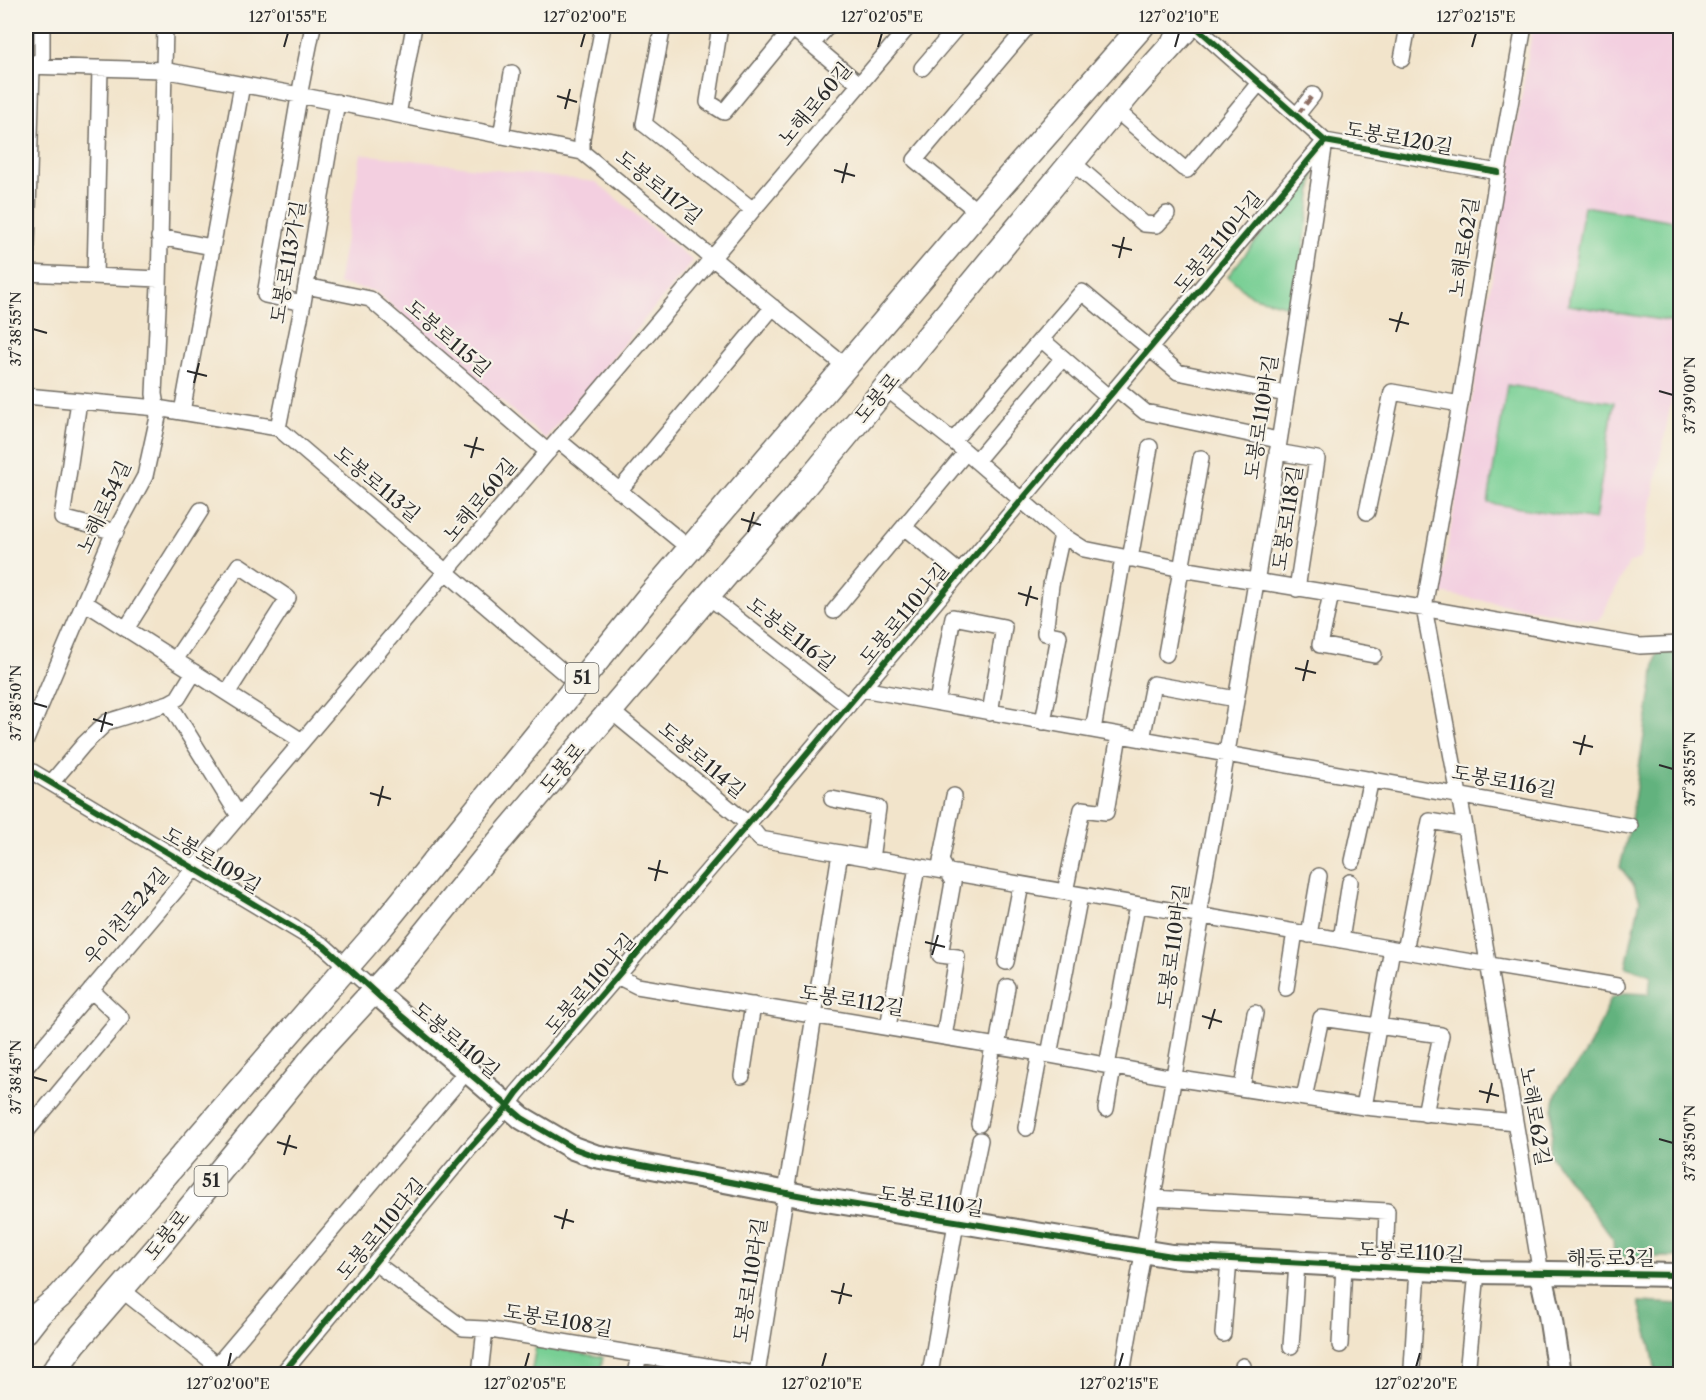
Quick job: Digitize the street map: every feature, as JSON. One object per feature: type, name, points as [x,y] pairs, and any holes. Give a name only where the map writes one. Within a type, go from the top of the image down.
[{"type":"main road","name":"도봉로","points":[[26,1331],[167,1176],[399,906],[577,684],[690,549],[978,212],[1142,26]]},
{"type":"main road","name":"도봉로","points":[[52,1374],[74,1344],[122,1290],[286,1090],[407,955],[486,857],[708,596],[793,500],[1072,162],[1189,26]]},
{"type":"street","points":[[26,282],[29,66],[42,58],[42,26]]},
{"type":"street","name":"노해로54길","points":[[26,740],[84,602],[145,476],[158,417],[154,394],[165,26]]},
{"type":"street","points":[[303,303],[265,295],[299,95],[314,26]]},
{"type":"street","points":[[398,115],[414,26]]},
{"type":"street","points":[[582,152],[582,138],[603,26]]},
{"type":"street","points":[[663,26],[644,124],[753,210]]},
{"type":"street","points":[[720,26],[708,102],[724,112],[791,27],[860,84]]},
{"type":"street","name":"노해로60길","points":[[812,44],[828,26]]},
{"type":"street","name":"노해로60길","points":[[194,869],[909,26]]},
{"type":"street","points":[[922,68],[958,26]]},
{"type":"street","points":[[978,212],[915,160],[1028,26]]},
{"type":"street","name":"도봉로120길","points":[[1195,26],[1325,141],[1498,172]]},
{"type":"street","points":[[1402,59],[1408,26]]},
{"type":"street","name":"노해로62길","points":[[1524,26],[1424,608],[1465,827],[1541,1274]]},
{"type":"street","name":"도봉로117길","points":[[29,66],[163,70],[336,102],[582,152],[845,366]]},
{"type":"street","points":[[96,276],[100,68]]},
{"type":"street","points":[[501,136],[512,73]]},
{"type":"street","points":[[1116,110],[1183,168],[1188,169],[1260,82]]},
{"type":"street","points":[[182,412],[242,85]]},
{"type":"street","points":[[1297,115],[1313,95]]},
{"type":"street","name":"도봉로113가길","points":[[278,428],[303,303],[336,102]]},
{"type":"street","name":"도봉로110나길","points":[[508,1107],[517,1093],[619,977],[1325,141]]},
{"type":"street","name":"도봉로110바길","points":[[1122,1374],[1174,1078],[1200,904],[1256,582],[1325,141]]},
{"type":"street","points":[[1072,162],[1144,224],[1157,225],[1167,214]]},
{"type":"street","points":[[159,237],[212,248]]},
{"type":"street","points":[[26,273],[159,279]]},
{"type":"street","name":"도봉로115길","points":[[306,286],[370,299],[553,446],[620,491],[690,549]]},
{"type":"street","points":[[953,441],[1082,292],[1178,372],[1286,394]]},
{"type":"street","points":[[620,491],[773,307]]},
{"type":"street","points":[[1041,339],[1063,358],[1144,412],[1277,446]]},
{"type":"street","points":[[834,611],[904,527],[1063,358]]},
{"type":"street","name":"도봉로118길","points":[[886,388],[953,441],[1062,534],[1084,549],[1126,559],[1256,582],[1424,608]]},
{"type":"street","points":[[1367,512],[1392,392],[1460,404]]},
{"type":"street","points":[[26,396],[157,408],[278,428]]},
{"type":"street","points":[[79,401],[62,518],[116,532]]},
{"type":"street","name":"도봉로113길","points":[[278,428],[577,684]]},
{"type":"street","name":"도봉로118길","points":[[1277,446],[1317,459],[1297,589]]},
{"type":"street","points":[[1093,730],[1150,447]]},
{"type":"street","points":[[1166,654],[1201,458]]},
{"type":"street","points":[[126,629],[201,510]]},
{"type":"street","points":[[904,527],[960,573]]},
{"type":"street","points":[[1043,722],[1059,636],[1045,633],[1062,534]]},
{"type":"street","points":[[175,660],[238,565],[288,598],[228,692]]},
{"type":"street","points":[[1331,594],[1320,645],[1374,655]]},
{"type":"street","name":"도봉로116길","points":[[708,596],[848,706]]},
{"type":"street","points":[[84,602],[302,741]]},
{"type":"street","points":[[1424,608],[1640,646],[1680,644]]},
{"type":"street","name":"도봉로110나길","points":[[937,702],[953,617],[1004,627],[990,712]]},
{"type":"street","points":[[52,782],[84,744],[107,722],[169,703],[177,698],[194,672]]},
{"type":"street","points":[[1142,739],[1153,684],[1236,699]]},
{"type":"street","name":"도봉로116길","points":[[862,689],[1630,826]]},
{"type":"street","points":[[169,703],[239,816]]},
{"type":"street","name":"도봉로114길","points":[[611,711],[748,824],[760,839],[1489,965]]},
{"type":"street","points":[[1026,1128],[1044,1054],[1072,894],[1082,809],[1106,812],[1119,735]]},
{"type":"street","name":"도봉로109길","points":[[26,768],[324,946],[374,991]]},
{"type":"street","points":[[1353,861],[1371,779]]},
{"type":"street","points":[[944,1037],[957,957],[940,955],[953,882],[941,861],[954,796]]},
{"type":"street","points":[[832,799],[878,808],[871,859]]},
{"type":"street","points":[[1364,1107],[1378,1026],[1430,820],[1465,827]]},
{"type":"street","points":[[785,1192],[840,853]]},
{"type":"street","points":[[888,1027],[917,867]]},
{"type":"street","name":"우이천로24길","points":[[26,1067],[194,869]]},
{"type":"street","points":[[1286,988],[1319,876]]},
{"type":"street","points":[[1341,940],[1350,882]]},
{"type":"street","points":[[1005,962],[1020,885]]},
{"type":"street","points":[[1106,1109],[1110,1067],[1137,905]]},
{"type":"street","points":[[1489,965],[1617,986]]},
{"type":"street","name":"도봉로112길","points":[[619,977],[637,986],[888,1027],[1174,1078],[1364,1107],[1515,1122]]},
{"type":"street","points":[[930,1374],[1007,987]]},
{"type":"street","name":"우이천로24길","points":[[26,1132],[121,1018],[91,990]]},
{"type":"street","name":"도봉로110길","points":[[374,991],[508,1107],[549,1135],[573,1148],[595,1156],[960,1223],[1144,1253],[1297,1264],[1541,1274]]},
{"type":"street","points":[[742,1076],[753,1005]]},
{"type":"street","points":[[1242,1089],[1255,1013]]},
{"type":"street","points":[[1304,1098],[1321,1018],[1441,1035],[1425,1114]]},
{"type":"street","points":[[122,1290],[222,1370],[467,1071]]},
{"type":"street","name":"도봉로110다길","points":[[282,1374],[469,1149],[508,1107]]},
{"type":"street","name":"도봉로110라길","points":[[756,1374],[785,1192]]},
{"type":"street","points":[[1153,1198],[1388,1211],[1385,1267]]},
{"type":"street","points":[[1223,1334],[1229,1260]]},
{"type":"street","name":"도봉로108길","points":[[375,1263],[464,1328],[485,1329],[756,1374]]},
{"type":"street","points":[[1291,1346],[1297,1264]]},
{"type":"street","name":"도봉로110길","points":[[1340,1345],[1344,1265]]},
{"type":"street","name":"도봉로110길","points":[[1412,1368],[1418,1269]]},
{"type":"street","name":"도봉로110길","points":[[1467,1374],[1477,1272]]},
{"type":"street","points":[[1541,1274],[1559,1374]]},
{"type":"street","name":"해등로3길","points":[[1541,1274],[1680,1275]]},
{"type":"street","points":[[480,1374],[485,1329]]},
{"type":"street","points":[[635,1374],[639,1355]]},
{"type":"shaded area","points":[[1533,26],[1612,26],[1680,37],[1680,356],[1641,558],[1629,563],[1599,621],[1440,593]]},
{"type":"shaded area","points":[[361,154],[596,182],[693,261],[545,439],[375,291],[338,284]]},
{"type":"green space","points":[[1315,167],[1295,308],[1251,296],[1228,276]]},
{"type":"green space","points":[[1584,206],[1680,222],[1680,323],[1568,305]]},
{"type":"green space","points":[[1507,385],[1614,402],[1595,520],[1488,503]]},
{"type":"green space","points":[[1680,650],[1680,1257],[1614,1257],[1613,1239],[1549,1154],[1553,1110],[1558,1090],[1589,1046],[1611,998],[1625,993],[1649,994],[1651,975],[1626,967],[1640,900],[1634,885],[1620,867],[1630,826],[1657,652]]},
{"type":"green space","points":[[1639,1302],[1680,1304],[1680,1374],[1656,1374]]},
{"type":"green space","points":[[536,1346],[603,1357],[600,1374],[531,1374]]},
{"type":"marked path","points":[[1297,115],[1313,95]]},
{"type":"cycle path","points":[[1195,26],[1325,141],[1498,172]]},
{"type":"cycle path","points":[[282,1374],[469,1149],[748,824],[1325,141]]},
{"type":"cycle path","points":[[26,768],[324,946],[391,1007],[522,1118],[573,1148],[595,1156],[813,1198],[1172,1256],[1477,1272],[1680,1275]]}]
